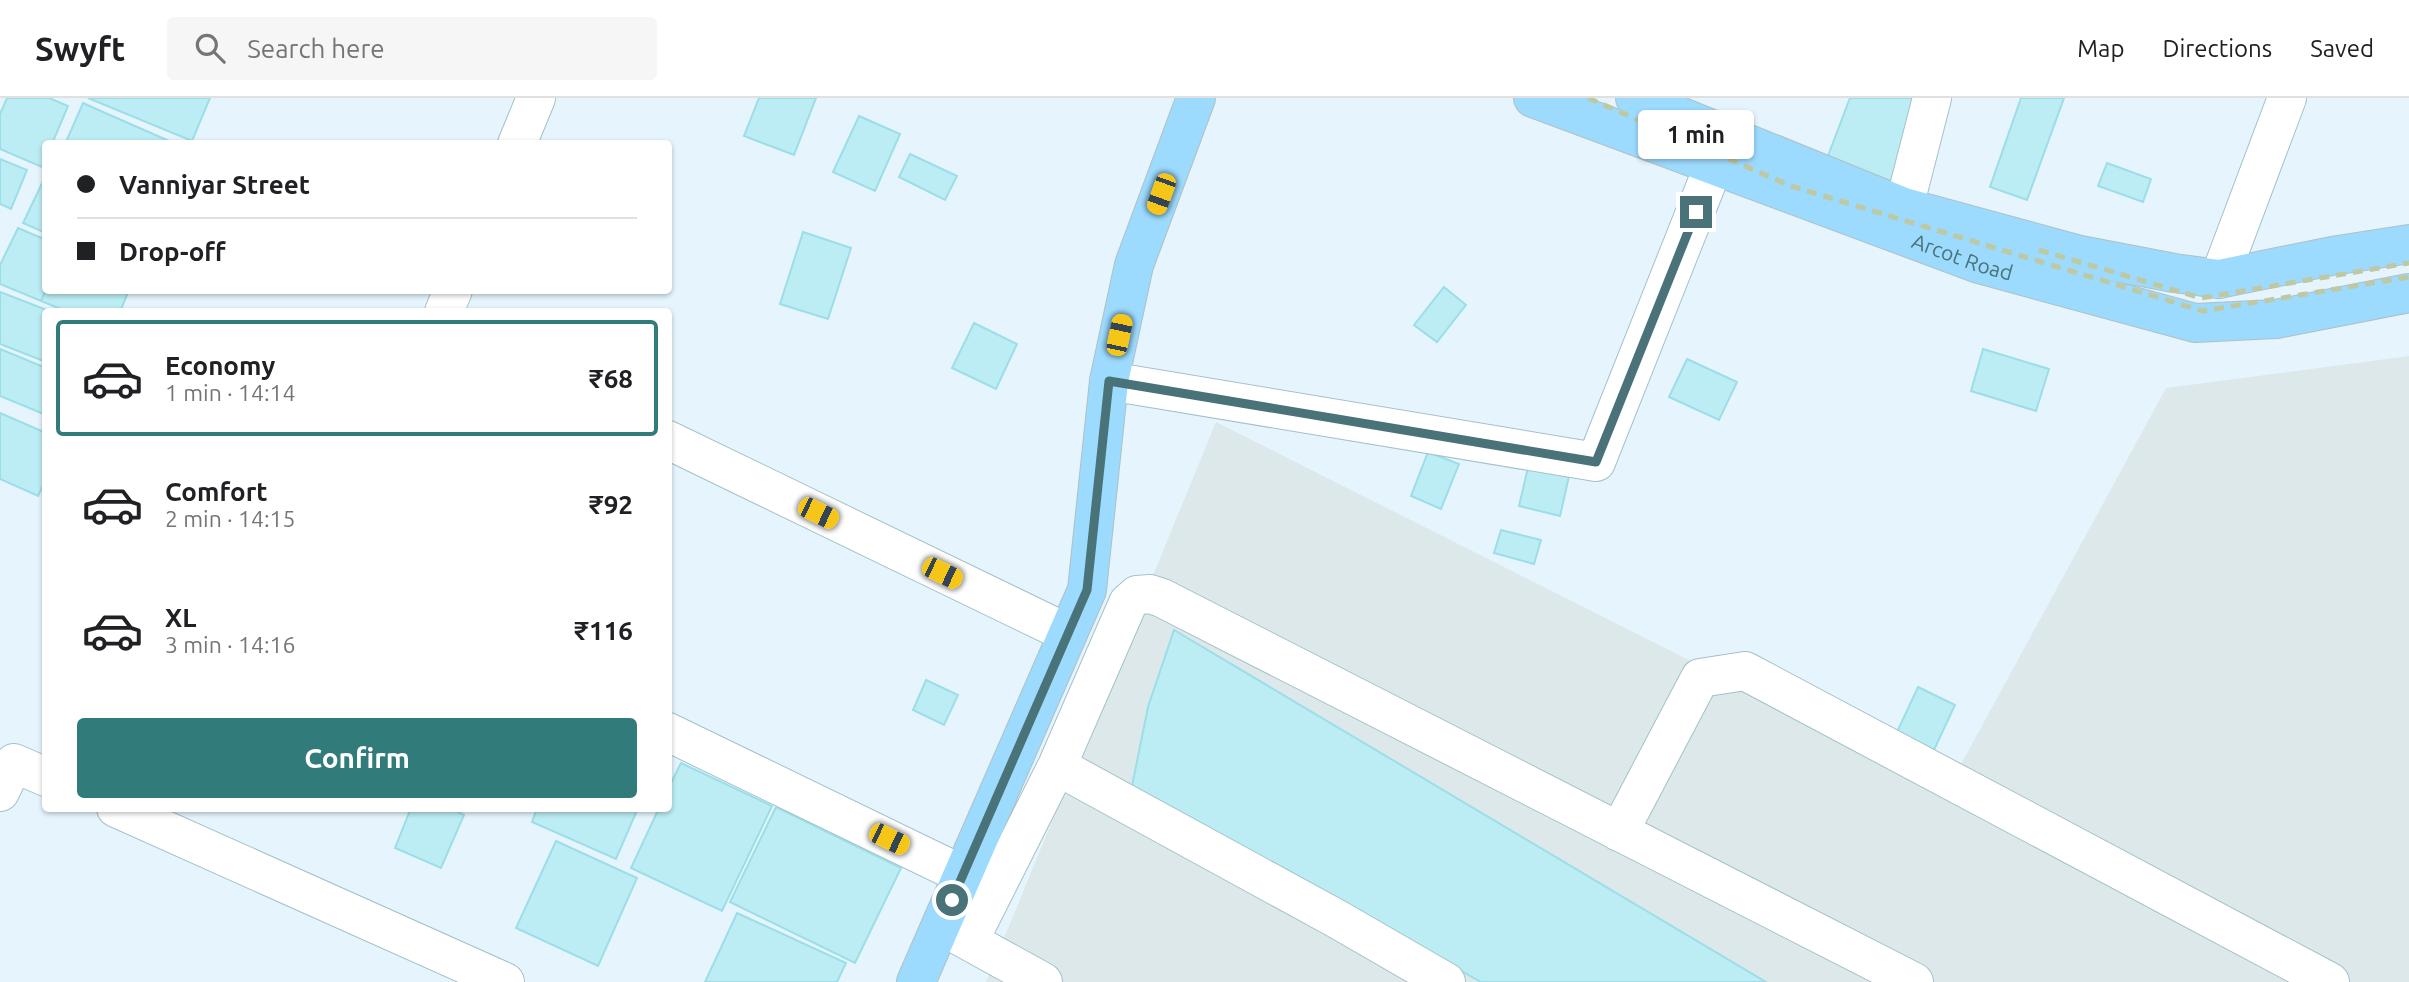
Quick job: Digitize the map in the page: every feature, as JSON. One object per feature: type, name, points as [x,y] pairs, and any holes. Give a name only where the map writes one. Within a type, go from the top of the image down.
[{"type":"main road","points":[[916,982],[955,934],[963,875],[1087,590],[1109,381],[1134,265],[1196,98]]},
{"type":"main road","name":"Arcot Road","points":[[1533,98],[1587,107],[1714,165],[1979,264],[2195,323],[2276,319],[2409,293]]},
{"type":"main road","name":"Arcot Road","points":[[1635,98],[1903,207],[2080,255],[2174,273],[2219,279],[2332,256],[2409,244]]},
{"type":"street","points":[[519,140],[536,98]]},
{"type":"street","points":[[1903,207],[1932,98]]},
{"type":"street","points":[[2219,279],[2287,98]]},
{"type":"street","points":[[1109,381],[1596,462],[1714,165]]},
{"type":"street","points":[[672,442],[1067,633]]},
{"type":"street","points":[[1043,982],[955,934],[1058,766],[1128,603],[1137,595],[1150,594],[1619,832],[1847,967],[1914,982]]},
{"type":"street","points":[[1619,832],[1700,678],[1745,671],[2330,982]]},
{"type":"street","points":[[672,734],[963,875]]},
{"type":"street","points":[[0,792],[14,763],[42,775]]},
{"type":"street","points":[[1058,766],[1446,982]]},
{"type":"street","points":[[125,812],[505,982]]},
{"type":"shaded area","points":[[2409,356],[2409,982],[986,982],[1216,422],[1947,790],[2166,388]]},
{"type":"building","points":[[7,98],[49,98],[68,106],[54,140],[42,140],[42,167],[0,149],[0,114]]},
{"type":"building","points":[[88,98],[210,98],[192,140]]},
{"type":"building","points":[[759,98],[816,98],[794,155],[744,136]]},
{"type":"building","points":[[1850,98],[1925,98],[1888,194],[1823,169]]},
{"type":"building","points":[[2021,98],[2064,98],[2027,200],[1990,187]]},
{"type":"building","points":[[83,103],[167,140],[67,140]]},
{"type":"building","points":[[859,116],[900,134],[875,191],[833,172]]},
{"type":"building","points":[[910,154],[957,176],[945,200],[899,177]]},
{"type":"building","points":[[0,159],[27,170],[11,209],[0,204]]},
{"type":"building","points":[[2107,163],[2151,179],[2143,202],[2098,186]]},
{"type":"building","points":[[42,183],[42,231],[23,223]]},
{"type":"building","points":[[18,228],[42,238],[42,294],[44,294],[41,301],[0,284],[0,265]]},
{"type":"building","points":[[803,232],[851,248],[828,319],[780,304]]},
{"type":"building","points":[[1444,287],[1466,305],[1437,342],[1414,325]]},
{"type":"building","points":[[0,292],[42,308],[42,360],[0,344]]},
{"type":"building","points":[[44,294],[127,294],[122,308],[58,308],[41,301]]},
{"type":"building","points":[[974,323],[1017,344],[996,389],[952,368]]},
{"type":"building","points":[[0,349],[42,366],[42,413],[0,396]]},
{"type":"building","points":[[1983,349],[2049,369],[2036,411],[1971,391]]},
{"type":"building","points":[[1687,359],[1737,382],[1719,420],[1669,397]]},
{"type":"building","points":[[0,413],[42,431],[42,488],[38,496],[0,479]]},
{"type":"building","points":[[1428,452],[1459,464],[1441,509],[1411,496]]},
{"type":"building","points":[[1529,463],[1570,472],[1560,516],[1519,506]]},
{"type":"building","points":[[1501,530],[1541,540],[1534,564],[1494,553]]},
{"type":"building","points":[[1174,630],[1766,982],[1481,982],[1132,786],[1148,707]]},
{"type":"building","points":[[926,680],[958,695],[944,725],[913,710]]},
{"type":"building","points":[[1918,687],[1955,705],[1934,750],[1897,732]]},
{"type":"building","points":[[681,763],[772,806],[722,911],[631,868],[657,812],[672,812],[672,781]]},
{"type":"building","points":[[776,807],[901,868],[855,963],[730,902]]},
{"type":"building","points":[[409,812],[458,812],[464,815],[441,868],[395,848]]},
{"type":"building","points":[[536,812],[636,812],[616,859],[532,822]]},
{"type":"building","points":[[556,841],[637,878],[598,966],[516,928]]},
{"type":"building","points":[[737,913],[846,963],[837,982],[705,982]]},
{"type":"railway","points":[[1588,98],[1791,186],[2203,311],[2409,277]]},
{"type":"railway","points":[[2039,250],[2201,298],[2409,263]]},
{"type":"route","points":[[952,900],[1087,590],[1109,381],[1596,462],[1696,212]]}]
